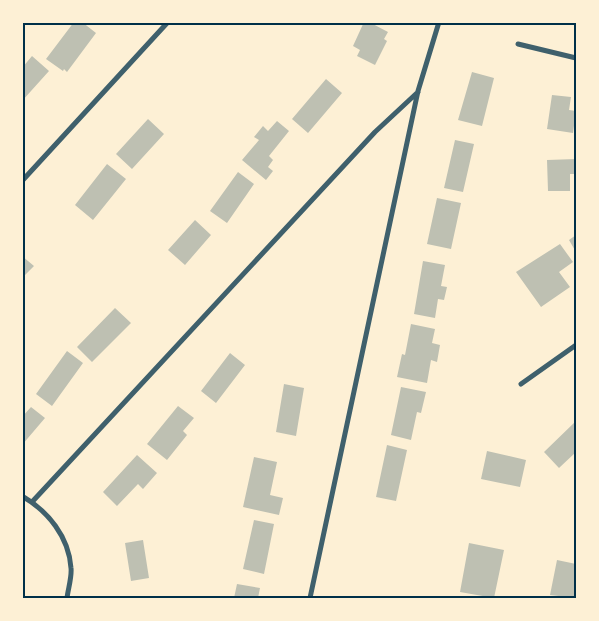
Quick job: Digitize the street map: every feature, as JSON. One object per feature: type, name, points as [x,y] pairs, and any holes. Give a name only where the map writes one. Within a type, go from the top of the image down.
[{"type":"street","points":[[22,180],[168,22]]},
{"type":"street","points":[[310,598],[418,91],[439,22]]},
{"type":"street","points":[[518,44],[576,58]]},
{"type":"street","points":[[32,502],[375,132],[418,91]]},
{"type":"street","points":[[521,384],[576,345]]},
{"type":"street","points":[[22,496],[48,516],[61,533],[69,552],[72,570],[67,598]]},
{"type":"building","points":[[74,22],[82,22],[96,33],[67,72],[46,59]]},
{"type":"building","points":[[364,22],[369,22],[388,32],[384,39],[387,41],[375,65],[357,56],[360,50],[353,46]]},
{"type":"building","points":[[32,56],[49,71],[22,101],[22,68]]},
{"type":"building","points":[[472,72],[494,78],[482,126],[458,120]]},
{"type":"building","points":[[326,79],[342,93],[308,133],[292,119]]},
{"type":"building","points":[[552,95],[571,97],[569,110],[576,111],[573,133],[547,129]]},
{"type":"building","points":[[148,119],[164,134],[132,169],[116,154]]},
{"type":"building","points":[[277,121],[289,131],[269,156],[273,160],[268,167],[273,171],[266,180],[242,160],[259,140],[254,137],[263,126],[268,131]]},
{"type":"building","points":[[455,140],[474,144],[463,192],[444,188]]},
{"type":"building","points":[[576,159],[576,174],[570,174],[570,191],[548,191],[547,160]]},
{"type":"building","points":[[107,164],[126,179],[93,220],[75,205]]},
{"type":"building","points":[[238,172],[254,184],[227,223],[210,211]]},
{"type":"building","points":[[437,198],[461,203],[451,249],[427,244]]},
{"type":"building","points":[[195,220],[211,235],[185,265],[168,250]]},
{"type":"building","points":[[576,235],[576,252],[569,240]]},
{"type":"building","points":[[560,244],[573,262],[559,272],[570,287],[541,307],[516,272]]},
{"type":"building","points":[[22,256],[34,266],[22,278]]},
{"type":"building","points":[[423,261],[445,265],[441,286],[447,287],[444,300],[438,299],[435,318],[414,314]]},
{"type":"building","points":[[115,308],[131,323],[92,362],[77,347]]},
{"type":"building","points":[[411,324],[435,329],[432,343],[440,345],[437,362],[431,360],[427,383],[397,377],[402,354],[405,355]]},
{"type":"building","points":[[67,351],[83,363],[52,406],[36,394]]},
{"type":"building","points":[[230,353],[245,365],[216,403],[201,391]]},
{"type":"building","points":[[284,384],[304,388],[296,436],[276,432]]},
{"type":"building","points":[[401,387],[426,392],[421,413],[417,412],[411,440],[391,435]]},
{"type":"building","points":[[178,406],[194,418],[183,431],[187,435],[167,460],[147,444]]},
{"type":"building","points":[[31,407],[45,418],[22,445],[22,417]]},
{"type":"building","points":[[576,421],[576,452],[559,468],[544,452]]},
{"type":"building","points":[[387,445],[407,450],[396,501],[376,497]]},
{"type":"building","points":[[487,451],[526,460],[520,487],[481,479]]},
{"type":"building","points":[[137,455],[157,473],[143,489],[138,484],[117,506],[103,492]]},
{"type":"building","points":[[254,457],[277,462],[270,495],[283,498],[279,515],[243,507]]},
{"type":"building","points":[[254,520],[274,524],[264,574],[243,569]]},
{"type":"building","points":[[143,540],[149,578],[131,581],[125,543]]},
{"type":"building","points":[[469,543],[504,550],[494,598],[460,592]]},
{"type":"building","points":[[557,560],[576,564],[576,598],[550,595]]},
{"type":"building","points":[[237,584],[260,588],[258,598],[234,598]]}]
